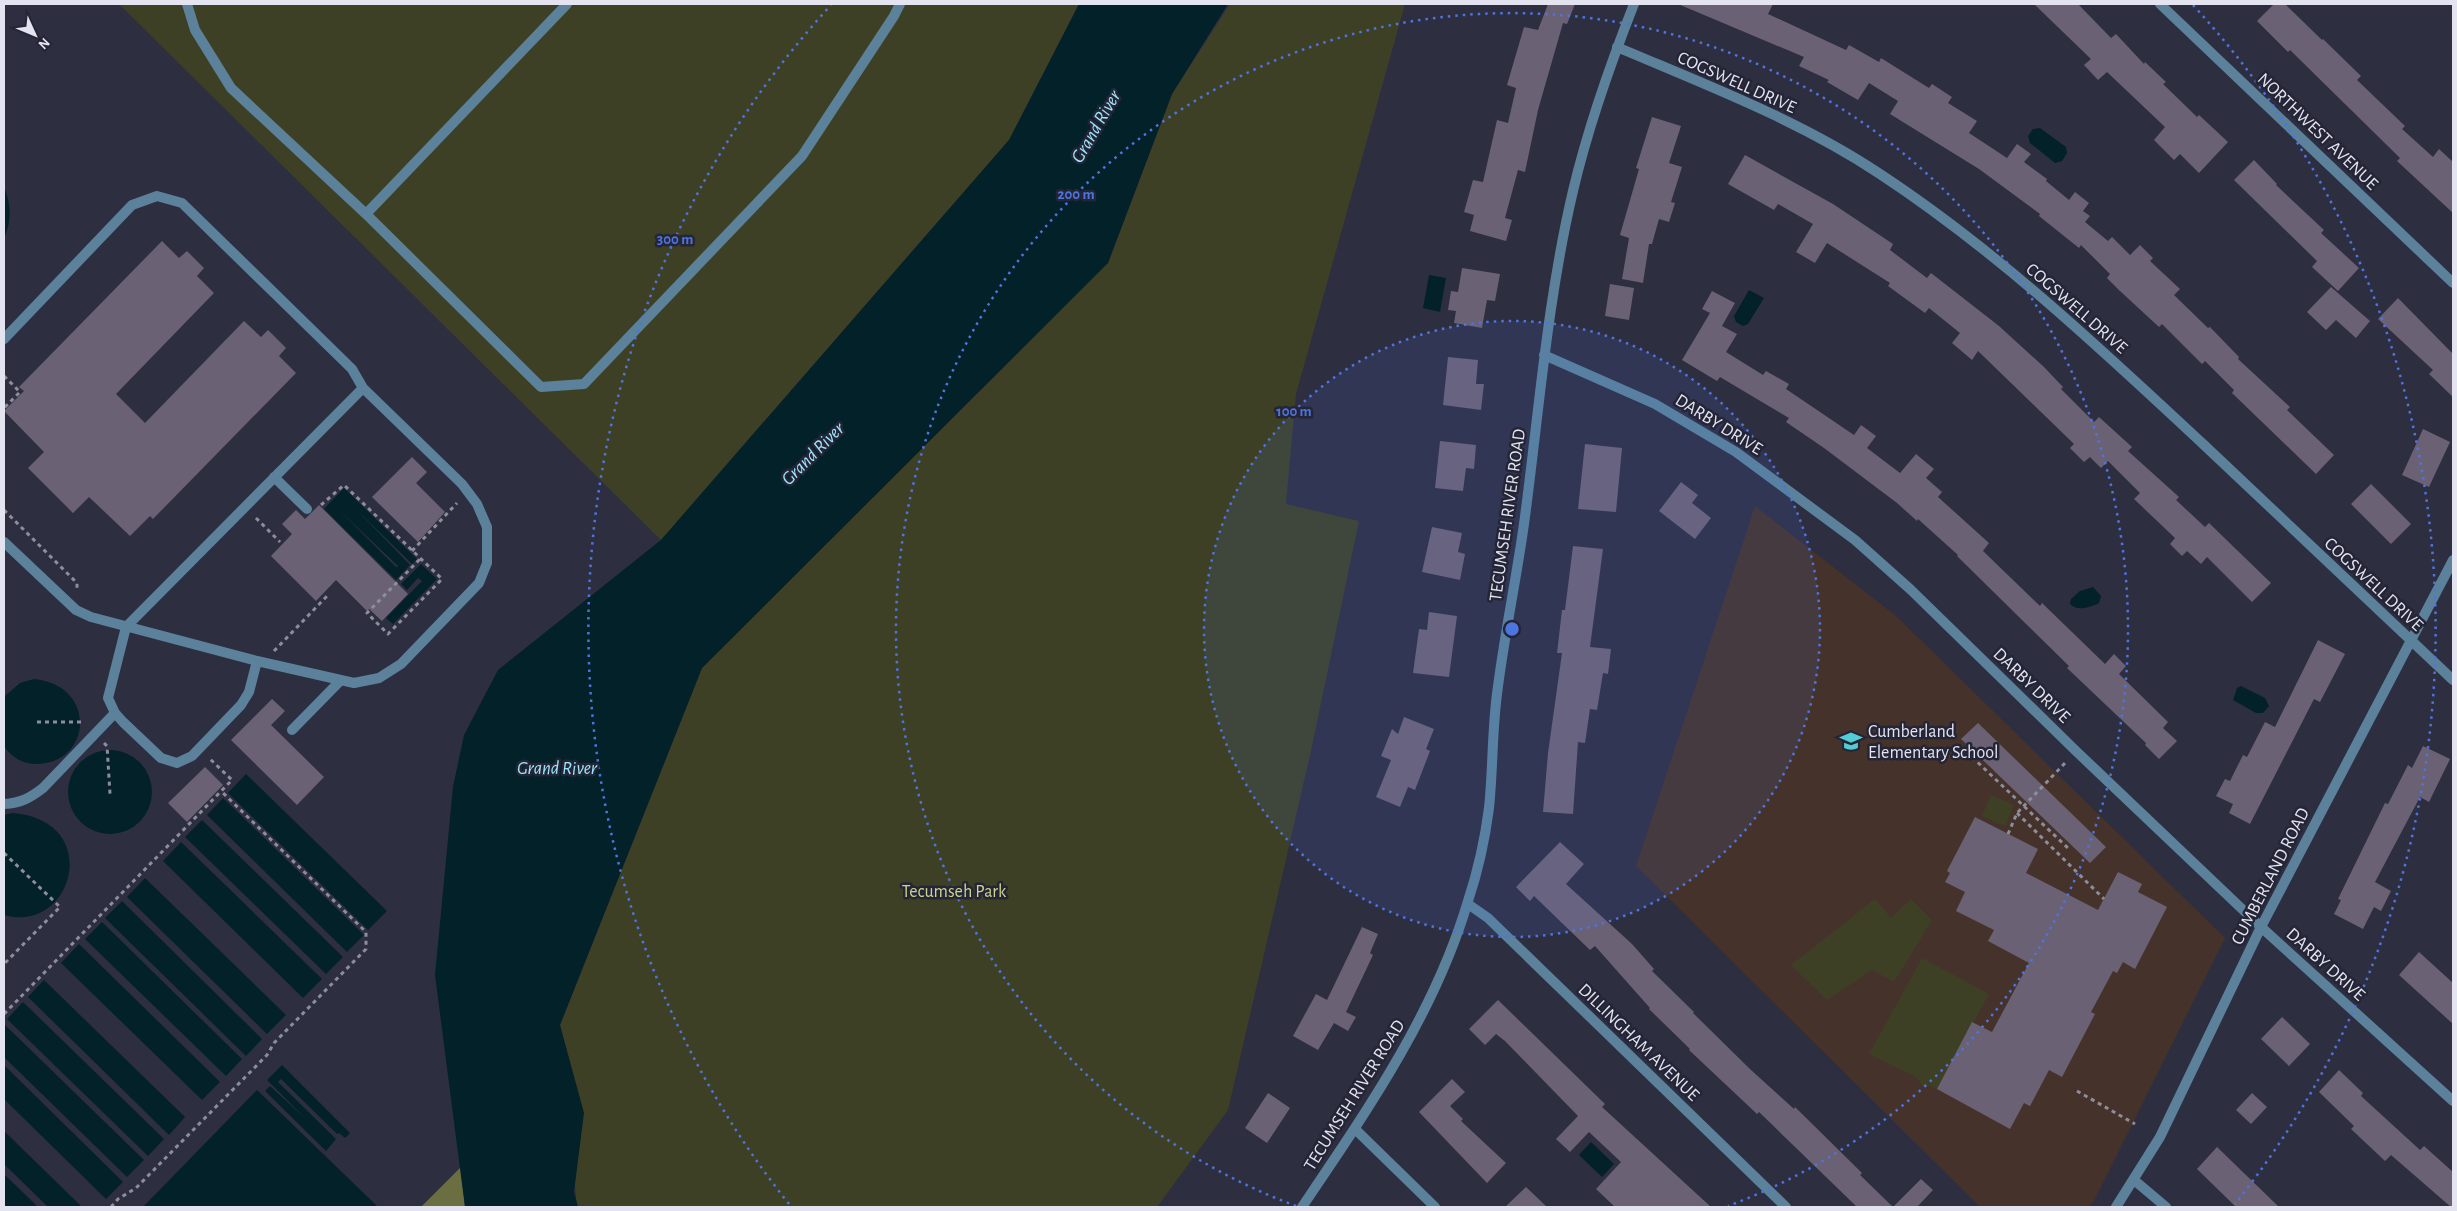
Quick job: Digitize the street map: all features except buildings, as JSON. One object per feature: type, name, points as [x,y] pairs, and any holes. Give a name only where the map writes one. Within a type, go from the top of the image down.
[{"type":"street","points":[[187,4],[194,30],[231,88],[366,214],[541,387],[584,384],[802,156],[900,4]]},
{"type":"street","points":[[366,214],[567,4]]},
{"type":"street","name":"TECUMSEH RIVER ROAD","points":[[1302,1207],[1355,1129],[1416,1027],[1443,968],[1468,904],[1480,858],[1489,808],[1496,696],[1524,524],[1554,284],[1573,191],[1591,125],[1617,47],[1634,4]]},
{"type":"street","name":"NORTHWEST AVENUE","points":[[2160,4],[2453,282]]},
{"type":"street","name":"COGSWELL DRIVE","points":[[1617,47],[1742,100],[1817,137],[1880,174],[1957,231],[2021,280],[2092,340],[2453,680]]},
{"type":"street","points":[[4,338],[132,204],[157,196],[182,203],[352,369],[363,388],[468,492],[477,504],[487,527],[486,563],[479,583],[401,664],[379,678],[354,683],[260,662],[91,617],[76,610],[4,542]]},
{"type":"street","name":"DARBY DRIVE","points":[[1544,355],[1655,404],[1736,452],[1856,540],[1910,589],[2076,752],[2261,927],[2453,1101]]},
{"type":"street","points":[[260,662],[250,692],[241,705],[192,756],[177,763],[162,758],[115,713],[108,698],[126,627],[363,388]]},
{"type":"street","points":[[274,477],[307,509]]},
{"type":"street","name":"CUMBERLAND ROAD","points":[[2116,1207],[2160,1137],[2261,927],[2453,560]]},
{"type":"street","points":[[292,730],[341,680]]},
{"type":"street","points":[[4,804],[17,803],[30,798],[43,788],[115,713]]},
{"type":"street","name":"DILLINGHAM AVENUE","points":[[1468,904],[1488,918],[1786,1207]]},
{"type":"street","points":[[1355,1129],[1435,1207]]},
{"type":"street","points":[[2134,1180],[2166,1207]]},
{"type":"path","points":[[4,376],[20,392],[4,408]]},
{"type":"path","points":[[307,509],[315,500],[322,506],[344,485],[442,580],[388,634],[367,613],[420,559]]},
{"type":"path","points":[[412,551],[468,492]]},
{"type":"path","points":[[245,507],[280,542]]},
{"type":"path","points":[[4,510],[77,583],[76,610]]},
{"type":"path","points":[[260,662],[330,594]]},
{"type":"path","points":[[36,722],[83,721]]},
{"type":"path","points":[[107,746],[110,794]]},
{"type":"path","points":[[4,1014],[232,780],[199,748]]},
{"type":"path","points":[[2008,834],[2018,813],[2076,752]]},
{"type":"path","points":[[1972,757],[2025,805],[2068,848]]},
{"type":"path","points":[[111,1207],[118,1199],[136,1188],[267,1055],[274,1043],[366,949],[366,932],[221,792]]},
{"type":"path","points":[[2018,813],[2104,899]]},
{"type":"path","points":[[4,853],[60,908],[4,964]]},
{"type":"path","points":[[2077,1092],[2135,1124]]},
{"type":"shaded area","name":"Cumberland Elementary School","points":[[1755,506],[1896,616],[2225,938],[2094,1201],[2089,1207],[1980,1207],[1636,866]]},
{"type":"green space","points":[[119,4],[1079,4],[1009,140],[661,540]]},
{"type":"green space","name":"Tecumseh Park","points":[[1230,4],[1405,4],[1296,394],[1286,504],[1359,521],[1311,751],[1228,1110],[1157,1207],[577,1207],[560,1025],[702,668],[1108,263],[1172,94]]},
{"type":"green space","points":[[1991,795],[2014,805],[2005,826],[1982,816]]},
{"type":"green space","points":[[1875,899],[1891,918],[1911,899],[1932,920],[1894,982],[1872,970],[1827,1000],[1791,965]]},
{"type":"green space","points":[[1922,958],[1989,994],[1937,1089],[1926,1084],[1924,1088],[1916,1077],[1869,1054]]},
{"type":"green space","points":[[461,1167],[465,1207],[421,1207]]},
{"type":"water","name":"Grand River","points":[[1079,4],[1228,4],[1172,94],[1108,263],[702,668],[560,1025],[584,1113],[574,1192],[578,1207],[465,1207],[435,975],[453,787],[464,735],[498,670],[661,540],[1009,140]]},
{"type":"water","points":[[2040,128],[2066,147],[2067,153],[2062,161],[2055,163],[2030,143],[2028,136],[2033,129]]},
{"type":"water","points":[[4,187],[10,212],[7,232],[4,238]]},
{"type":"water","points":[[1429,275],[1446,278],[1440,312],[1423,308]]},
{"type":"water","points":[[1749,290],[1764,298],[1748,324],[1743,326],[1736,322],[1734,316]]},
{"type":"water","points":[[344,488],[417,559],[412,564],[354,507],[410,565],[396,580],[324,509]],"holes":[[[337,508],[398,566],[396,567]]]},
{"type":"water","points":[[421,564],[437,579],[393,624],[386,618],[422,581],[418,578],[407,590],[401,584]]},
{"type":"water","points":[[2093,587],[2101,596],[2099,603],[2080,608],[2070,604],[2071,599],[2080,591]]},
{"type":"water","points":[[34,679],[55,684],[69,695],[78,709],[80,724],[77,739],[68,752],[55,761],[36,764],[18,759],[4,746],[4,697],[20,683]]},
{"type":"water","points":[[2241,686],[2265,698],[2269,706],[2263,713],[2256,713],[2233,700],[2237,688]]},
{"type":"water","points":[[102,750],[118,750],[134,757],[145,768],[152,784],[149,808],[140,822],[134,827],[118,834],[102,834],[86,827],[75,816],[68,800],[68,784],[75,768],[86,757]]},
{"type":"water","points":[[246,774],[387,911],[368,930],[228,793]]},
{"type":"water","points":[[223,798],[364,935],[347,952],[207,815]]},
{"type":"water","points":[[12,813],[41,820],[60,835],[69,854],[69,874],[61,893],[47,908],[28,917],[4,915],[4,815]]},
{"type":"water","points":[[202,820],[343,957],[326,974],[185,837]]},
{"type":"water","points":[[181,842],[322,979],[303,998],[163,861]]},
{"type":"water","points":[[145,878],[286,1015],[267,1034],[127,897]]},
{"type":"water","points":[[122,901],[262,1039],[246,1056],[105,918]]},
{"type":"water","points":[[102,922],[242,1059],[226,1076],[85,939]]},
{"type":"water","points":[[79,944],[220,1082],[202,1100],[61,963]]},
{"type":"water","points":[[44,980],[185,1117],[169,1135],[28,997]]},
{"type":"water","points":[[23,1002],[164,1139],[148,1156],[7,1019]]},
{"type":"water","points":[[4,1024],[144,1160],[127,1177],[4,1057]]},
{"type":"water","points":[[4,1065],[123,1182],[106,1199],[4,1099]]},
{"type":"water","points":[[282,1065],[350,1133],[345,1138],[339,1133],[337,1134],[281,1079],[278,1082],[336,1139],[326,1151],[265,1091],[270,1086],[306,1119],[267,1080]]},
{"type":"water","points":[[257,1090],[378,1207],[143,1207]]},
{"type":"water","points":[[4,1131],[82,1207],[48,1207],[4,1164]]},
{"type":"water","points":[[1591,1142],[1614,1164],[1602,1177],[1579,1155]]},
{"type":"water","points":[[4,1174],[38,1207],[4,1207]]},
{"type":"place","name":"Cumberland Elementary School","points":[[1851,741]]}]
